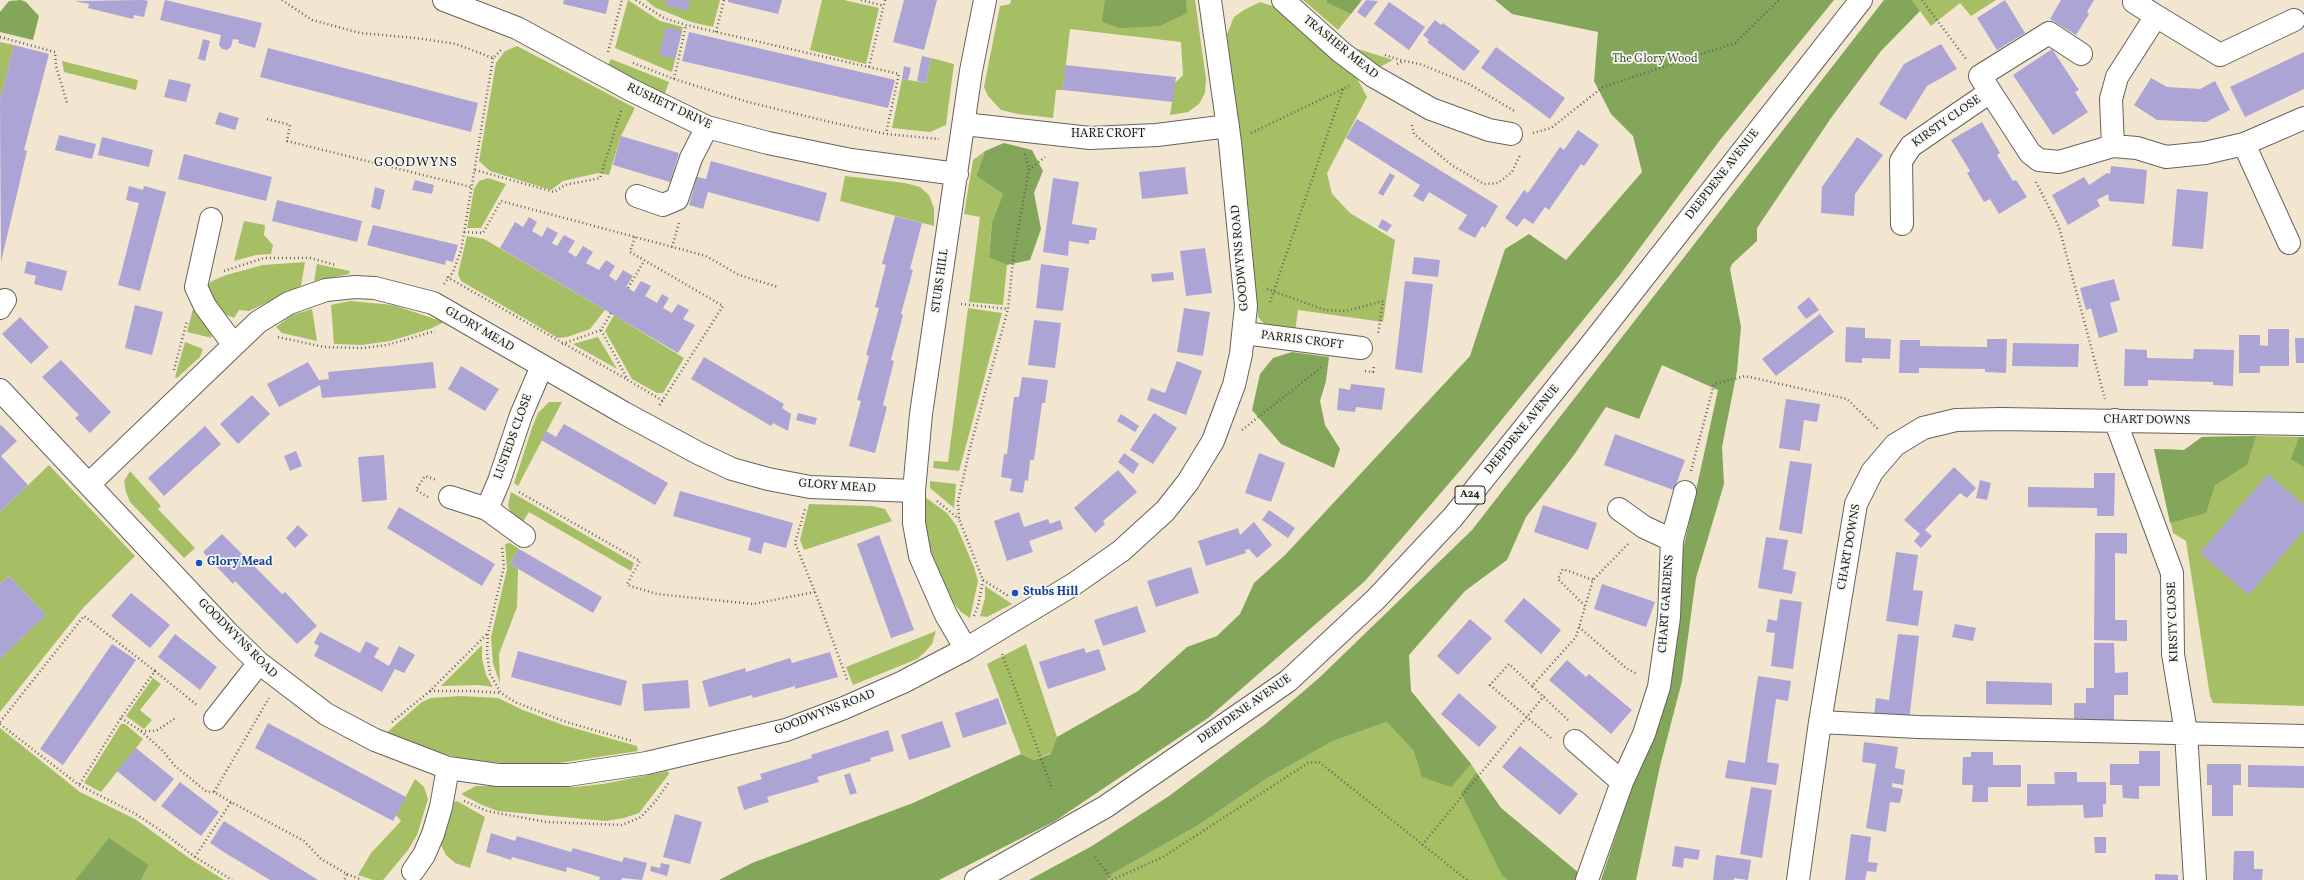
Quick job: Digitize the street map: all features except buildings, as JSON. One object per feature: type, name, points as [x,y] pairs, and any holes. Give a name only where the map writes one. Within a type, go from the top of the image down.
[{"type":"main road","name":"RUSHETT DRIVE","points":[[444,0],[517,28],[631,90],[707,127],[768,143],[851,160],[950,173]]},
{"type":"main road","name":"STUBS HILL","points":[[961,641],[946,615],[920,556],[914,523],[914,491],[921,414],[938,302],[950,173],[964,124],[971,71],[985,0]]},
{"type":"main road","name":"GOODWYNS ROAD","points":[[0,390],[228,633],[259,663],[326,714],[375,740],[448,768],[498,775],[568,775],[647,763],[786,730],[855,703],[903,682],[961,641],[994,633],[1074,584],[1121,551],[1166,511],[1188,482],[1213,441],[1252,334],[1246,306],[1229,134],[1210,0]]},
{"type":"main road","name":"TRASHER MEAD","points":[[1283,0],[1341,52],[1373,76],[1431,109],[1489,130],[1511,134]]},
{"type":"main road","name":"DEEPDENE AVENUE","points":[[976,880],[1105,807],[1288,681],[1376,599],[1453,517],[1861,0]]},
{"type":"main road","points":[[2135,1],[2220,56],[2294,20]]},
{"type":"main road","points":[[2113,146],[2111,99],[2117,77],[2156,16]]},
{"type":"main road","name":"KIRSTY CLOSE","points":[[1902,224],[1901,161],[1911,146],[2049,33],[2081,54]]},
{"type":"main road","points":[[1985,84],[2030,153],[2039,160],[2059,162],[2113,146],[2137,148],[2166,156],[2205,153],[2244,144],[2304,118]]},
{"type":"main road","name":"HARE CROFT","points":[[964,124],[1090,138],[1229,134]]},
{"type":"main road","points":[[637,196],[663,205],[677,199],[691,158],[707,127]]},
{"type":"main road","points":[[2244,144],[2289,243]]},
{"type":"main road","points":[[211,219],[196,287],[204,306],[233,344]]},
{"type":"main road","name":"GLORY MEAD","points":[[89,484],[233,344],[258,322],[289,303],[326,290],[355,287],[374,288],[433,303],[698,454],[732,469],[768,479],[810,487],[914,491]]},
{"type":"main road","name":"PARRIS CROFT","points":[[1252,334],[1361,348]]},
{"type":"main road","name":"LUSTEDS CLOSE","points":[[495,515],[499,481],[521,415],[542,366]]},
{"type":"main road","name":"CHART DOWNS","points":[[1798,880],[1820,722],[1856,504],[1872,472],[1895,446],[1924,428],[1956,420],[2115,420],[2304,424]]},
{"type":"main road","name":"KIRSTY CLOSE","points":[[2115,420],[2172,573],[2173,654],[2186,732],[2195,880]]},
{"type":"main road","points":[[441,492],[495,515],[524,536]]},
{"type":"main road","name":"CHART GARDENS","points":[[1587,880],[1622,782],[1644,734],[1659,687],[1668,617],[1672,540],[1685,492]]},
{"type":"main road","points":[[1619,508],[1644,527],[1672,540]]},
{"type":"main road","points":[[215,719],[259,663]]},
{"type":"main road","points":[[1820,722],[1918,727],[2186,732],[2304,736]]},
{"type":"main road","points":[[1571,738],[1622,782]]},
{"type":"main road","points":[[413,871],[424,855],[433,834],[448,768]]},
{"type":"path","points":[[282,0],[312,20],[360,33],[416,38],[456,44],[493,58]]},
{"type":"path","points":[[607,54],[622,0]]},
{"type":"path","points":[[636,0],[664,18],[686,25],[899,74],[886,134]]},
{"type":"path","points":[[716,32],[724,0]]},
{"type":"path","points":[[861,0],[884,6]]},
{"type":"path","points":[[869,67],[886,0]]},
{"type":"path","points":[[1511,134],[1530,133],[1551,128],[1604,87],[1735,43],[1779,0]]},
{"type":"path","points":[[1922,0],[1985,84]]},
{"type":"path","points":[[674,79],[686,25]]},
{"type":"path","points":[[433,303],[447,277],[453,272],[461,250],[493,58],[511,40],[517,28]]},
{"type":"path","points":[[0,37],[55,52],[56,66],[68,103]]},
{"type":"path","points":[[600,50],[614,56]]},
{"type":"path","points":[[626,61],[674,79],[748,102],[886,134],[943,139],[950,173]]},
{"type":"path","points":[[1229,134],[1373,76]]},
{"type":"path","points":[[1252,334],[1263,321],[1343,89]]},
{"type":"path","points":[[475,170],[554,192],[565,185],[600,178],[623,107],[631,90]]},
{"type":"path","points":[[267,119],[290,125],[287,141],[471,188]]},
{"type":"path","points":[[961,641],[973,620],[978,606],[983,580],[959,519],[958,501],[970,444],[1008,309],[1014,252],[1029,170],[1025,154]]},
{"type":"path","points":[[1029,170],[1044,157],[1052,157]]},
{"type":"path","points":[[2039,160],[2035,184],[2059,227],[2106,402],[2115,420]]},
{"type":"path","points":[[464,232],[483,233],[501,201],[706,256],[739,275],[778,287]]},
{"type":"path","points":[[635,237],[630,252],[723,306],[656,412]]},
{"type":"path","points":[[175,402],[172,379],[196,287],[208,278],[225,270],[264,258],[310,258],[338,265]]},
{"type":"path","points":[[628,288],[644,261]]},
{"type":"path","points":[[447,277],[663,401]]},
{"type":"path","points":[[938,302],[1008,309]]},
{"type":"path","points":[[562,344],[601,330],[611,313]]},
{"type":"path","points":[[276,336],[324,347],[362,348],[387,345],[438,330]]},
{"type":"path","points":[[601,330],[628,380]]},
{"type":"path","points":[[1685,492],[1714,384],[1745,376],[1847,399],[1895,446]]},
{"type":"path","points":[[425,476],[441,492],[416,490],[425,476]]},
{"type":"path","points":[[499,481],[640,561],[627,584],[630,586],[657,594],[753,604],[815,592]]},
{"type":"path","points":[[810,487],[795,543],[815,592],[855,703]]},
{"type":"path","points":[[495,515],[504,567],[488,633],[487,653],[490,674],[501,694]]},
{"type":"path","points":[[1532,686],[1576,637],[1593,580],[1644,527]]},
{"type":"path","points":[[1585,606],[1558,580],[1563,569],[1593,580]]},
{"type":"path","points":[[215,719],[84,616],[0,723],[79,785],[134,813],[160,830],[195,857],[232,880]]},
{"type":"path","points":[[1579,627],[1626,668],[1659,687]]},
{"type":"path","points":[[375,740],[382,730],[430,691],[488,633]]},
{"type":"path","points":[[994,633],[1052,788]]},
{"type":"path","points":[[1509,664],[1532,686],[1575,726],[1571,738],[1559,745],[1490,685],[1509,664]]},
{"type":"path","points":[[79,785],[121,718],[155,671]]},
{"type":"path","points":[[430,691],[470,691],[501,694],[517,703],[566,722],[637,742]]},
{"type":"path","points":[[214,792],[270,695],[276,699]]},
{"type":"path","points":[[1422,845],[1544,696]]},
{"type":"path","points":[[141,731],[156,731],[177,717]]},
{"type":"path","points":[[121,718],[141,731],[163,751],[175,766],[208,792],[214,792],[304,841],[320,860],[362,880]]},
{"type":"path","points":[[1094,857],[1112,880],[1163,857],[1308,763],[1319,762],[1467,880]]},
{"type":"path","points":[[443,790],[487,811],[546,822],[622,825],[641,817],[655,802],[671,780]]},
{"type":"path","points":[[195,857],[231,802]]},
{"type":"path","points":[[344,880],[347,874]]},
{"type":"green space","points":[[21,0],[26,2],[39,16],[33,40],[0,32],[0,12],[9,1]]},
{"type":"green space","points":[[628,0],[660,21],[683,27],[672,72],[615,48]]},
{"type":"green space","points":[[646,0],[720,0],[713,27],[691,22],[654,7]]},
{"type":"green space","points":[[822,0],[844,0],[879,8],[866,64],[810,50]]},
{"type":"green space","points":[[1011,0],[1195,0],[1206,79],[1205,93],[1199,104],[1188,112],[1170,115],[1175,83],[1183,75],[1181,42],[1070,29],[1063,90],[1056,90],[1053,118],[1018,114],[1001,110],[988,96],[984,87],[1000,6],[1010,4]]},
{"type":"green space","points":[[1105,0],[1186,0],[1187,13],[1160,26],[1120,28],[1102,22]]},
{"type":"green space","points":[[1303,0],[1327,0],[1327,3],[1351,14],[1338,30]]},
{"type":"green space","points":[[1327,0],[1362,0],[1351,14],[1327,3]]},
{"type":"green space","name":"The Glory Wood","points":[[1495,0],[1834,0],[1720,140],[1619,276],[1464,466],[1365,581],[1208,718],[1055,821],[939,880],[719,880],[752,863],[913,803],[1021,754],[1034,760],[1050,754],[1057,737],[1138,691],[1187,647],[1217,636],[1240,614],[1254,583],[1285,555],[1470,356],[1505,249],[1529,234],[1566,260],[1642,172],[1633,136],[1611,114],[1594,81],[1598,32],[1512,14]]},
{"type":"green space","points":[[1884,0],[1912,0],[1920,11],[1881,51],[1831,118],[1757,228],[1757,241],[1732,264],[1730,269],[1741,327],[1737,371],[1722,447],[1724,484],[1696,578],[1682,681],[1660,766],[1636,880],[1601,880],[1668,678],[1681,559],[1718,390],[1662,365],[1639,419],[1606,407],[1574,455],[1526,517],[1507,560],[1465,591],[1409,655],[1411,691],[1471,764],[1451,787],[1422,777],[1414,751],[1387,722],[1333,741],[1266,779],[1197,826],[1110,875],[1107,880],[1029,880],[1092,846],[1169,796],[1264,725],[1319,678],[1472,530]]},
{"type":"green space","points":[[1912,0],[1996,0],[1971,16],[1960,3],[1931,26]]},
{"type":"green space","points":[[1260,2],[1276,7],[1354,73],[1367,97],[1327,173],[1332,194],[1350,213],[1395,240],[1383,322],[1298,310],[1295,332],[1268,328],[1258,317],[1251,238],[1227,34],[1234,17]]},
{"type":"green space","points":[[0,42],[14,45],[0,100]]},
{"type":"green space","points":[[517,46],[635,108],[621,136],[609,175],[598,173],[563,181],[551,190],[490,171],[479,161],[496,63],[505,51]]},
{"type":"green space","points":[[1358,49],[1393,60],[1376,69],[1351,50]]},
{"type":"green space","points":[[931,58],[954,64],[946,125],[930,132],[892,128],[902,79],[926,83]]},
{"type":"green space","points":[[611,59],[669,82],[664,96],[608,65]]},
{"type":"green space","points":[[62,61],[138,80],[136,90],[64,72]]},
{"type":"green space","points":[[1004,143],[1032,150],[1043,171],[1034,193],[1041,229],[1030,260],[1007,265],[989,257],[992,222],[1003,194],[976,176],[985,151]]},
{"type":"green space","points":[[985,151],[976,176],[1003,194],[992,222],[989,256],[1007,265],[1003,305],[969,302],[980,217],[964,214],[973,160]]},
{"type":"green space","points":[[845,176],[905,183],[920,187],[929,195],[934,208],[934,226],[840,201]]},
{"type":"green space","points":[[488,178],[506,184],[481,228],[467,228],[474,189],[479,181]]},
{"type":"green space","points":[[244,221],[265,225],[264,235],[273,245],[271,254],[256,255],[234,261]]},
{"type":"green space","points":[[467,236],[484,239],[605,310],[590,329],[567,337],[558,338],[461,281],[458,274]]},
{"type":"green space","points":[[305,262],[301,286],[249,311],[239,310],[234,318],[220,312],[206,287],[212,281],[226,275],[263,265]]},
{"type":"green space","points":[[317,264],[350,271],[349,274],[314,281]]},
{"type":"green space","points":[[350,301],[393,305],[444,322],[430,329],[390,341],[362,345],[334,344],[331,305]]},
{"type":"green space","points":[[198,308],[207,323],[212,338],[187,332],[193,309]]},
{"type":"green space","points":[[968,308],[1002,313],[959,471],[933,468],[934,461],[948,462]]},
{"type":"green space","points":[[312,309],[317,341],[282,333],[276,327],[292,315]]},
{"type":"green space","points":[[614,315],[684,358],[663,393],[657,393],[632,379],[605,331]]},
{"type":"green space","points":[[598,337],[617,369],[573,344]]},
{"type":"green space","points":[[185,342],[203,349],[200,357],[177,378],[175,377]]},
{"type":"green space","points":[[1292,352],[1329,357],[1326,381],[1320,401],[1325,425],[1340,449],[1334,468],[1281,444],[1252,410],[1260,374],[1273,358]]},
{"type":"green space","points":[[549,402],[562,402],[518,486],[514,483],[532,428],[538,413]]},
{"type":"green space","points":[[2256,436],[2247,465],[2215,485],[2206,513],[2170,523],[2154,449],[2184,450],[2202,437]]},
{"type":"green space","points":[[2202,437],[2304,437],[2304,706],[2213,703],[2210,696],[2186,541],[2173,533],[2154,449],[2184,450]]},
{"type":"green space","points":[[2299,437],[2304,437],[2304,467],[2291,459]]},
{"type":"green space","points":[[49,465],[135,556],[83,608],[0,712],[0,659],[46,615],[9,576],[0,584],[0,512]]},
{"type":"green space","points":[[130,471],[161,506],[158,509],[195,548],[184,558],[130,502],[124,481]]},
{"type":"green space","points":[[930,481],[956,484],[954,508],[930,488]]},
{"type":"green space","points":[[511,492],[634,563],[631,571],[529,512],[521,525],[512,518],[508,505]]},
{"type":"green space","points":[[925,497],[947,513],[956,525],[974,567],[978,581],[970,618],[961,612],[952,601],[932,555],[925,526]]},
{"type":"green space","points":[[809,504],[872,506],[885,509],[892,521],[804,550],[800,540]]},
{"type":"green space","points":[[510,543],[519,549],[510,564],[518,569],[517,607],[499,654],[500,684],[493,663],[491,637],[507,569],[505,544]]},
{"type":"green space","points":[[985,586],[1012,604],[987,617],[980,616],[985,598]]},
{"type":"green space","points":[[936,631],[932,644],[917,659],[853,685],[846,667]]},
{"type":"green space","points":[[1026,644],[1057,737],[1050,753],[1034,760],[1021,754],[987,664]]},
{"type":"green space","points":[[482,645],[482,659],[486,675],[493,687],[479,685],[441,686]]},
{"type":"green space","points":[[153,678],[161,684],[140,710],[152,720],[144,729],[126,716]]},
{"type":"green space","points":[[1411,691],[1471,764],[1501,808],[1580,874],[1577,880],[1107,880],[1110,875],[1197,826],[1266,779],[1333,741],[1387,722]]},
{"type":"green space","points":[[461,696],[498,698],[523,710],[563,725],[637,746],[638,751],[558,763],[520,765],[465,759],[424,749],[385,734],[422,702],[431,698]]},
{"type":"green space","points":[[121,724],[125,724],[143,739],[101,792],[84,783]]},
{"type":"green space","points":[[0,728],[80,792],[135,819],[189,858],[224,880],[141,880],[149,865],[109,839],[75,880],[0,880]]},
{"type":"green space","points":[[668,771],[669,774],[639,813],[624,818],[606,821],[498,811],[482,805],[461,794],[476,786],[575,787],[603,784]]},
{"type":"green space","points":[[1476,773],[1501,808],[1580,874],[1577,880],[1508,880],[1502,875],[1461,793]]},
{"type":"green space","points":[[415,779],[424,787],[428,799],[417,835],[408,850],[383,880],[373,880],[358,875],[371,853],[401,821],[396,815]]},
{"type":"green space","points":[[457,801],[485,817],[470,868],[455,863],[446,855],[441,845],[441,834],[453,802]]},
{"type":"green space","points":[[109,838],[149,865],[141,880],[75,880]]},
{"type":"place","name":"Glory Mead","points":[[199,563]]},
{"type":"place","name":"Stubs Hill","points":[[1015,593]]},
{"type":"district","name":"GOODWYNS","points":[[416,164]]}]
